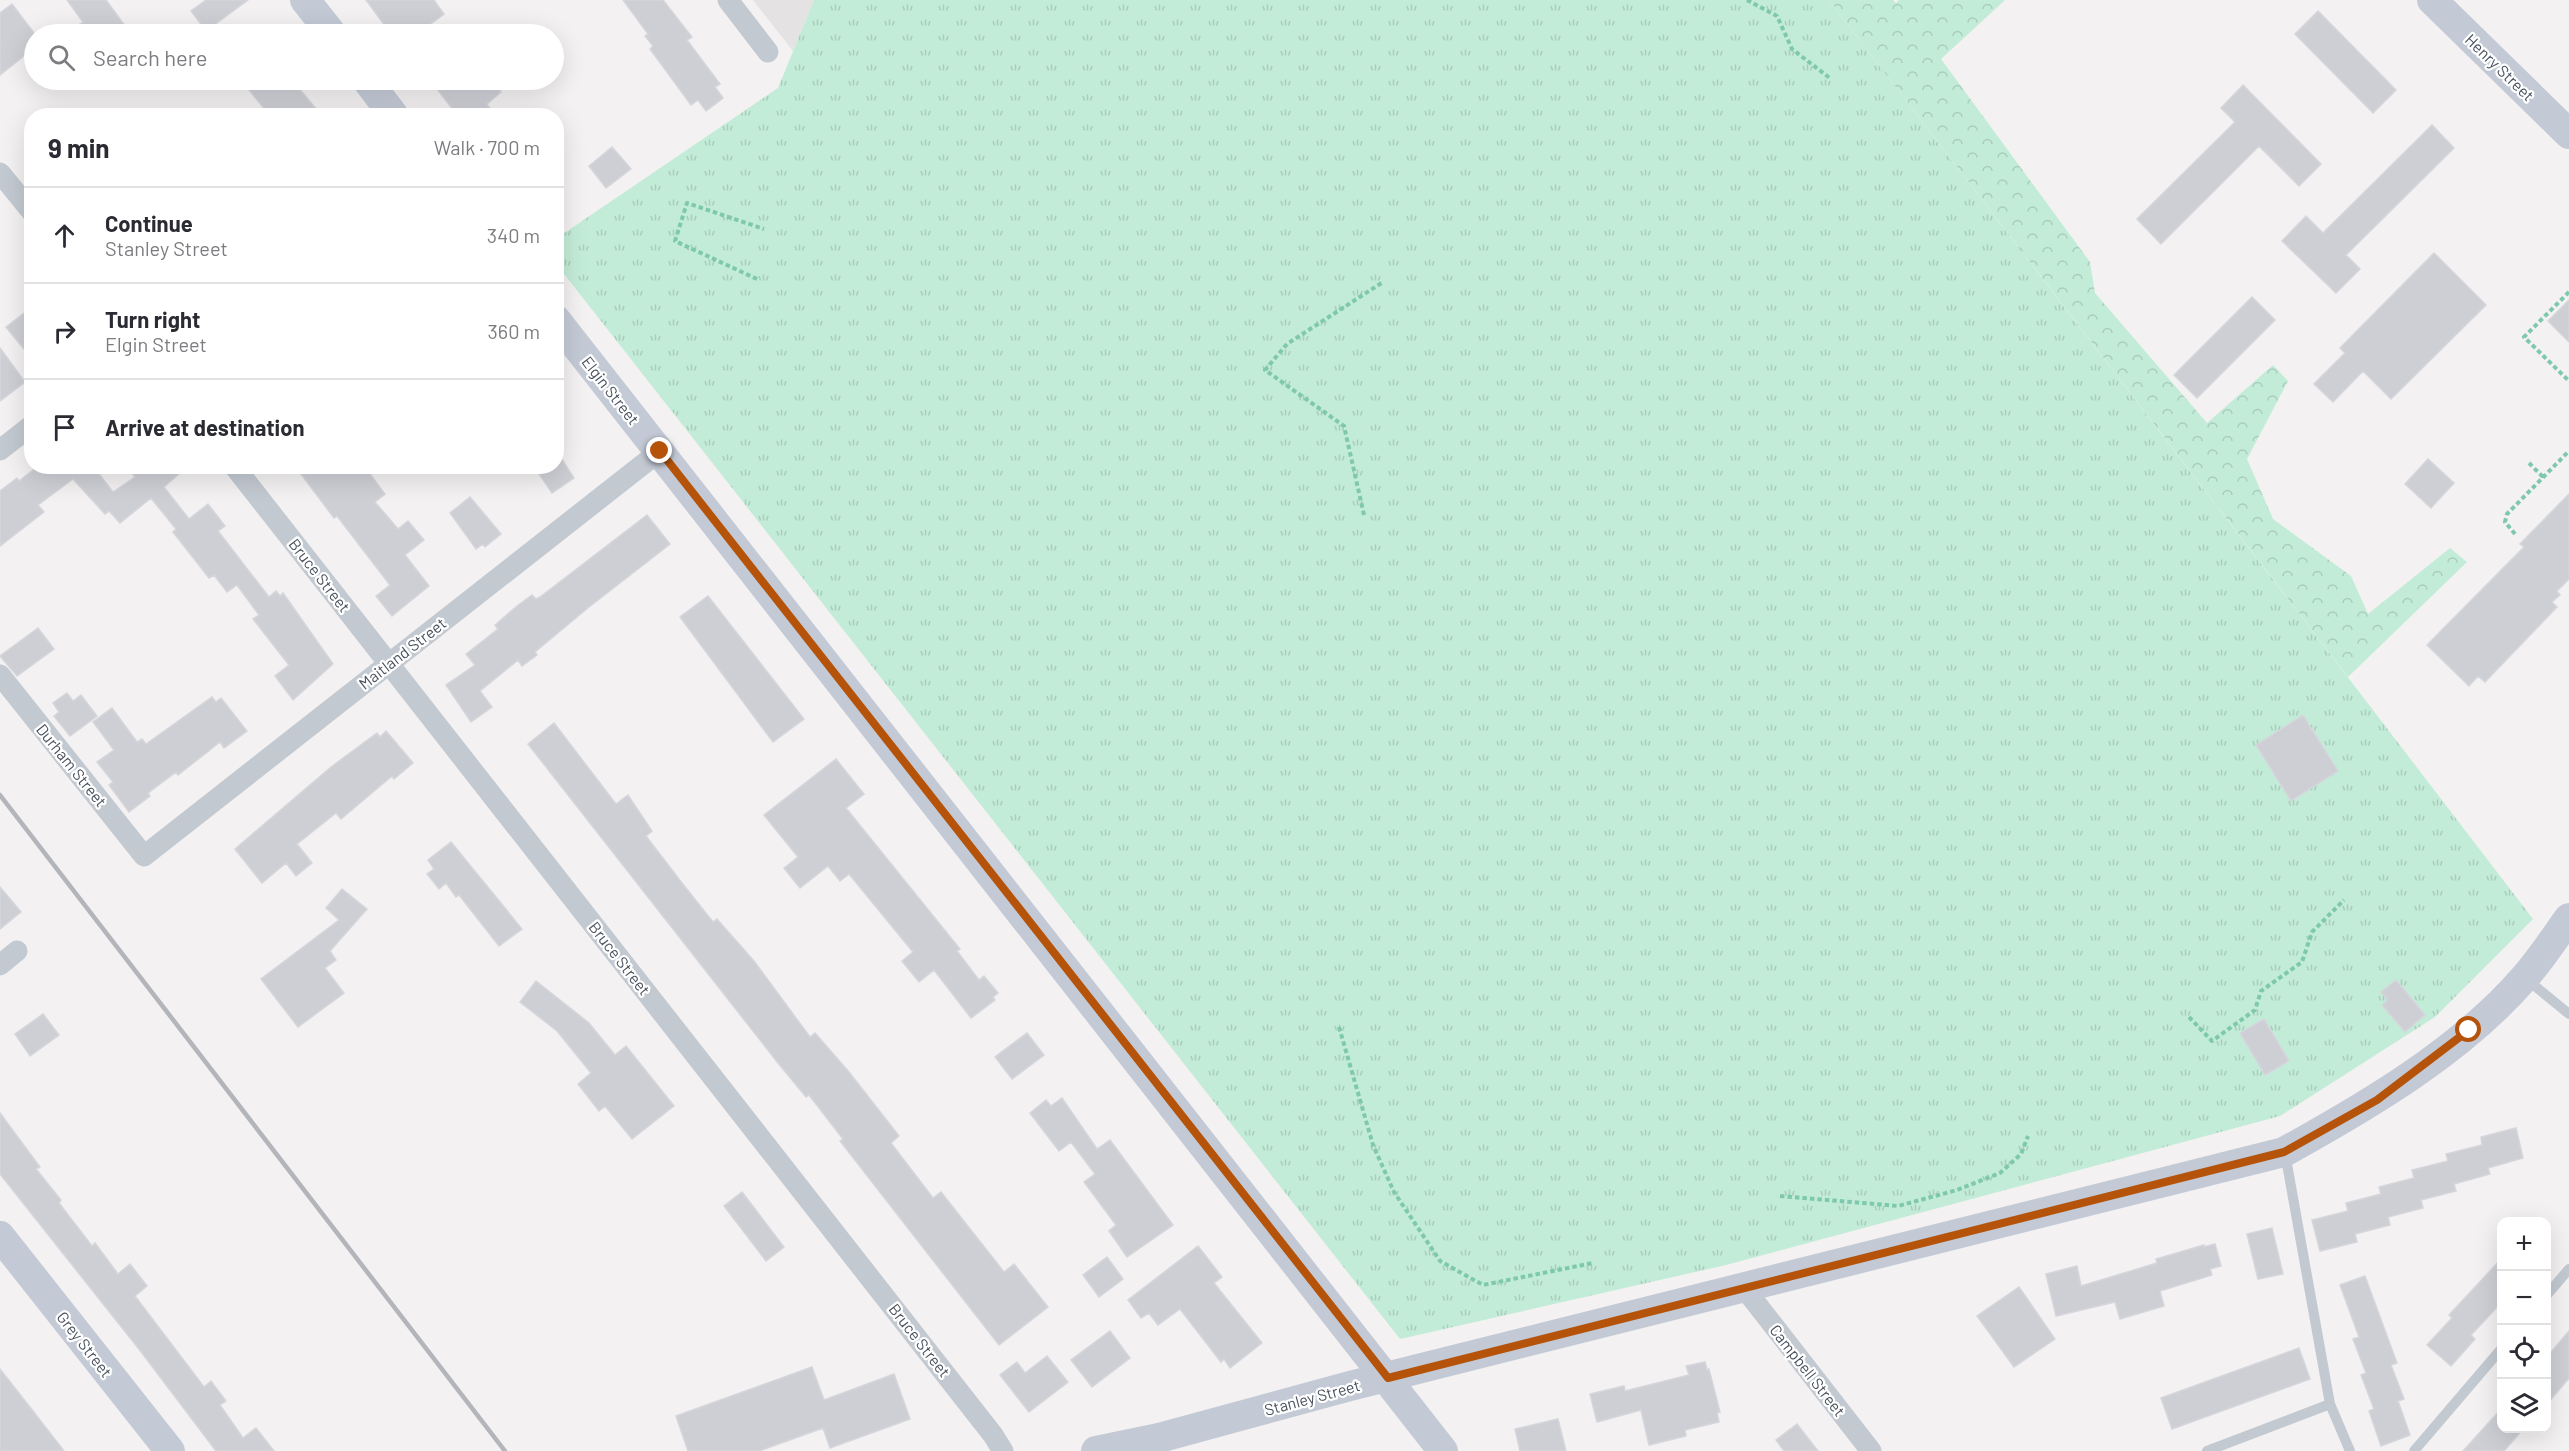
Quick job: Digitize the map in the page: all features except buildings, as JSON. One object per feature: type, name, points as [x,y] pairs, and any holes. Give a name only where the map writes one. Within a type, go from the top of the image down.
[{"type":"street","points":[[305,0],[324,24]]},
{"type":"street","points":[[728,0],[768,52]]},
{"type":"street","name":"Henry Street","points":[[2432,0],[2569,134]]},
{"type":"street","points":[[374,90],[388,108]]},
{"type":"street","points":[[0,173],[24,202]]},
{"type":"street","name":"Elgin Street","points":[[564,330],[1443,1451]]},
{"type":"street","points":[[0,450],[24,431]]},
{"type":"street","name":"Maitland Street","points":[[144,856],[660,451]]},
{"type":"street","name":"Bruce Street","points":[[240,474],[972,1407],[1004,1451]]},
{"type":"street","name":"Durham Street","points":[[0,675],[144,856]]},
{"type":"street","name":"Stanley Street","points":[[1096,1451],[1159,1445],[1388,1378],[2284,1152],[2377,1100],[2469,1030],[2525,977],[2569,918]]},
{"type":"street","points":[[0,964],[17,951]]},
{"type":"street","name":"Grey Street","points":[[0,1236],[170,1451]]},
{"type":"street","name":"Campbell Street","points":[[1745,1288],[1871,1451]]},
{"type":"lane","points":[[2525,977],[2569,1014]]},
{"type":"lane","points":[[2284,1152],[2330,1404],[2350,1451]]},
{"type":"lane","points":[[2551,1291],[2569,1269]]},
{"type":"lane","points":[[2414,1451],[2497,1354]]},
{"type":"lane","points":[[2207,1451],[2330,1404]]},
{"type":"path","points":[[1747,0],[1777,16],[1792,49],[1831,79]]},
{"type":"path","points":[[757,279],[675,241],[687,203],[764,229]]},
{"type":"path","points":[[1364,515],[1344,426],[1265,370],[1287,344],[1383,282]]},
{"type":"path","points":[[2569,292],[2524,337],[2569,381]]},
{"type":"path","points":[[2515,534],[2505,522],[2507,514],[2569,451]]},
{"type":"path","points":[[2529,463],[2543,477]]},
{"type":"path","points":[[2189,1017],[2212,1041],[2255,1010],[2261,991],[2302,962],[2312,932],[2344,900]]},
{"type":"path","points":[[1339,1027],[1373,1145],[1394,1192],[1440,1261],[1483,1285],[1593,1263]]},
{"type":"path","points":[[1780,1196],[1898,1206],[1957,1190],[2000,1173],[2021,1154],[2028,1136]]},
{"type":"shaded area","points":[[753,0],[814,0],[793,51]]},
{"type":"green space","points":[[814,0],[1829,0],[2533,919],[2435,1017],[2280,1116],[1726,1265],[1400,1339],[564,274],[564,233],[778,88]]},
{"type":"green space","points":[[1829,0],[1893,0],[1896,3],[1899,0],[2005,0],[1941,59],[2090,262],[2095,293],[2207,423],[2273,365],[2288,381],[2247,459],[2273,519],[2351,576],[2368,614],[2450,548],[2467,562],[2348,677]]},
{"type":"railway","points":[[0,795],[505,1451]]},
{"type":"route","points":[[660,451],[1388,1378],[2284,1152],[2377,1100],[2469,1030]]}]
